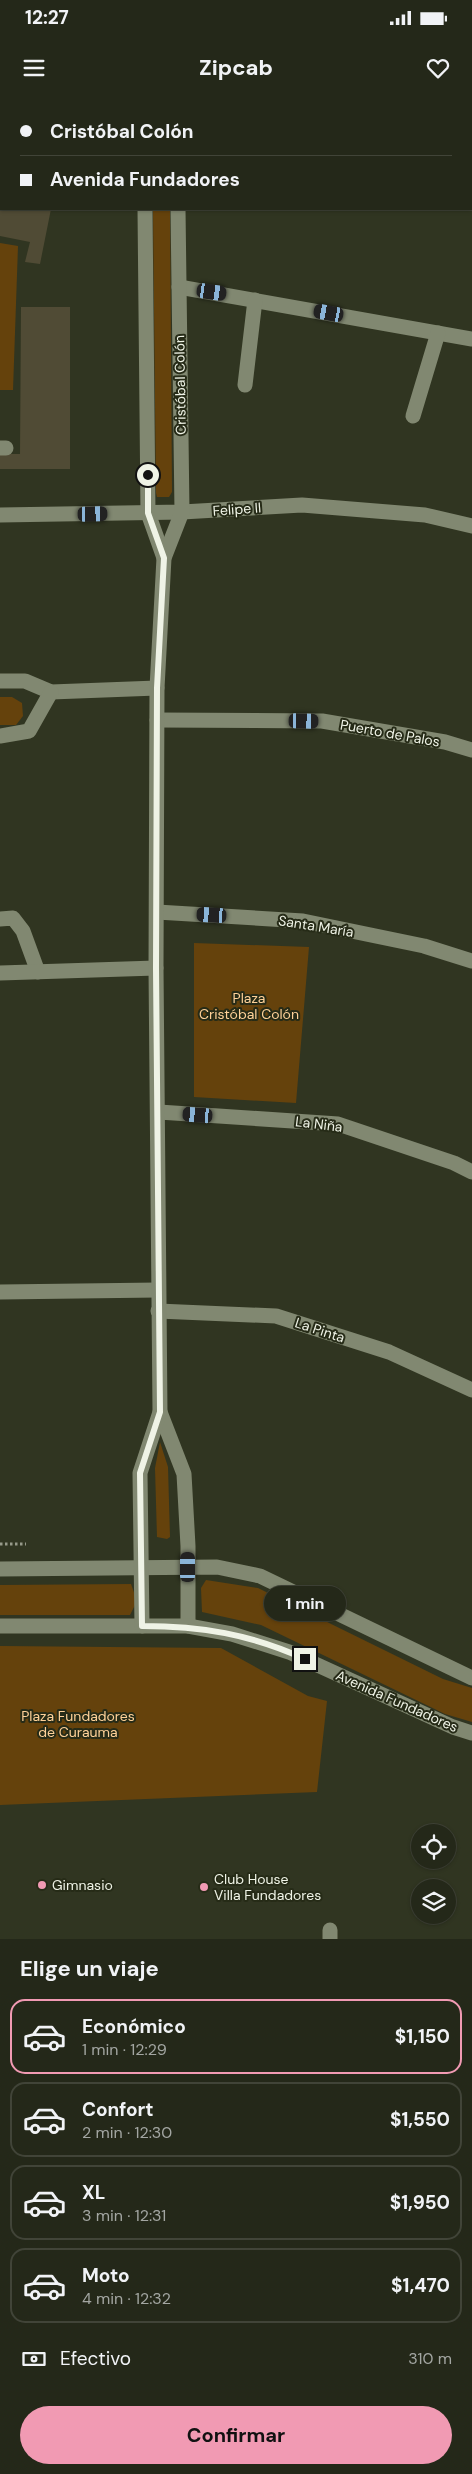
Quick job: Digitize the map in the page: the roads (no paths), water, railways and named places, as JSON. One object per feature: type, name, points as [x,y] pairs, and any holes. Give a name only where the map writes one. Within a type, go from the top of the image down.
[{"type":"street","name":"Cristóbal Colón","points":[[145,210],[148,513],[164,558]]},
{"type":"street","name":"Cristóbal Colón","points":[[142,1626],[140,1473],[160,1412],[158,1311],[159,1112],[156,968],[157,688],[164,558],[182,512],[178,210]]},
{"type":"street","points":[[179,287],[472,339]]},
{"type":"street","points":[[245,385],[255,300]]},
{"type":"street","points":[[413,416],[438,334]]},
{"type":"street","name":"Felipe II","points":[[0,515],[182,512],[302,505],[425,515],[472,526]]},
{"type":"street","points":[[0,681],[25,681],[51,692],[157,688]]},
{"type":"street","points":[[0,736],[28,730],[51,692]]},
{"type":"street","name":"Puerto de Palos","points":[[157,720],[322,721],[445,742],[472,750]]},
{"type":"street","name":"Santa María","points":[[157,912],[303,921],[424,946],[472,961]]},
{"type":"street","points":[[0,919],[14,918],[24,931],[38,972]]},
{"type":"street","points":[[0,973],[156,968]]},
{"type":"street","name":"La Niña","points":[[159,1112],[338,1124],[454,1163],[472,1172]]},
{"type":"street","points":[[0,1292],[158,1290]]},
{"type":"street","name":"La Pinta","points":[[158,1311],[276,1316],[389,1352],[472,1390]]},
{"type":"street","name":"Cristóbal Colón","points":[[160,1412],[184,1474],[188,1567],[188,1626]]},
{"type":"street","points":[[0,1569],[217,1567],[260,1576],[472,1678]]},
{"type":"street","name":"Avenida Fundadores","points":[[0,1626],[188,1626],[232,1634],[288,1652],[453,1727],[472,1732]]},
{"type":"place","name":"Gimnasio","points":[[42,1885]]},
{"type":"place","name":"Club House Villa Fundadores","points":[[204,1887]]},
{"type":"park label","name":"Plaza Cristóbal Colón","points":[[249,1006]]},
{"type":"park label","name":"Plaza Fundadores de Curauma","points":[[78,1724]]}]
